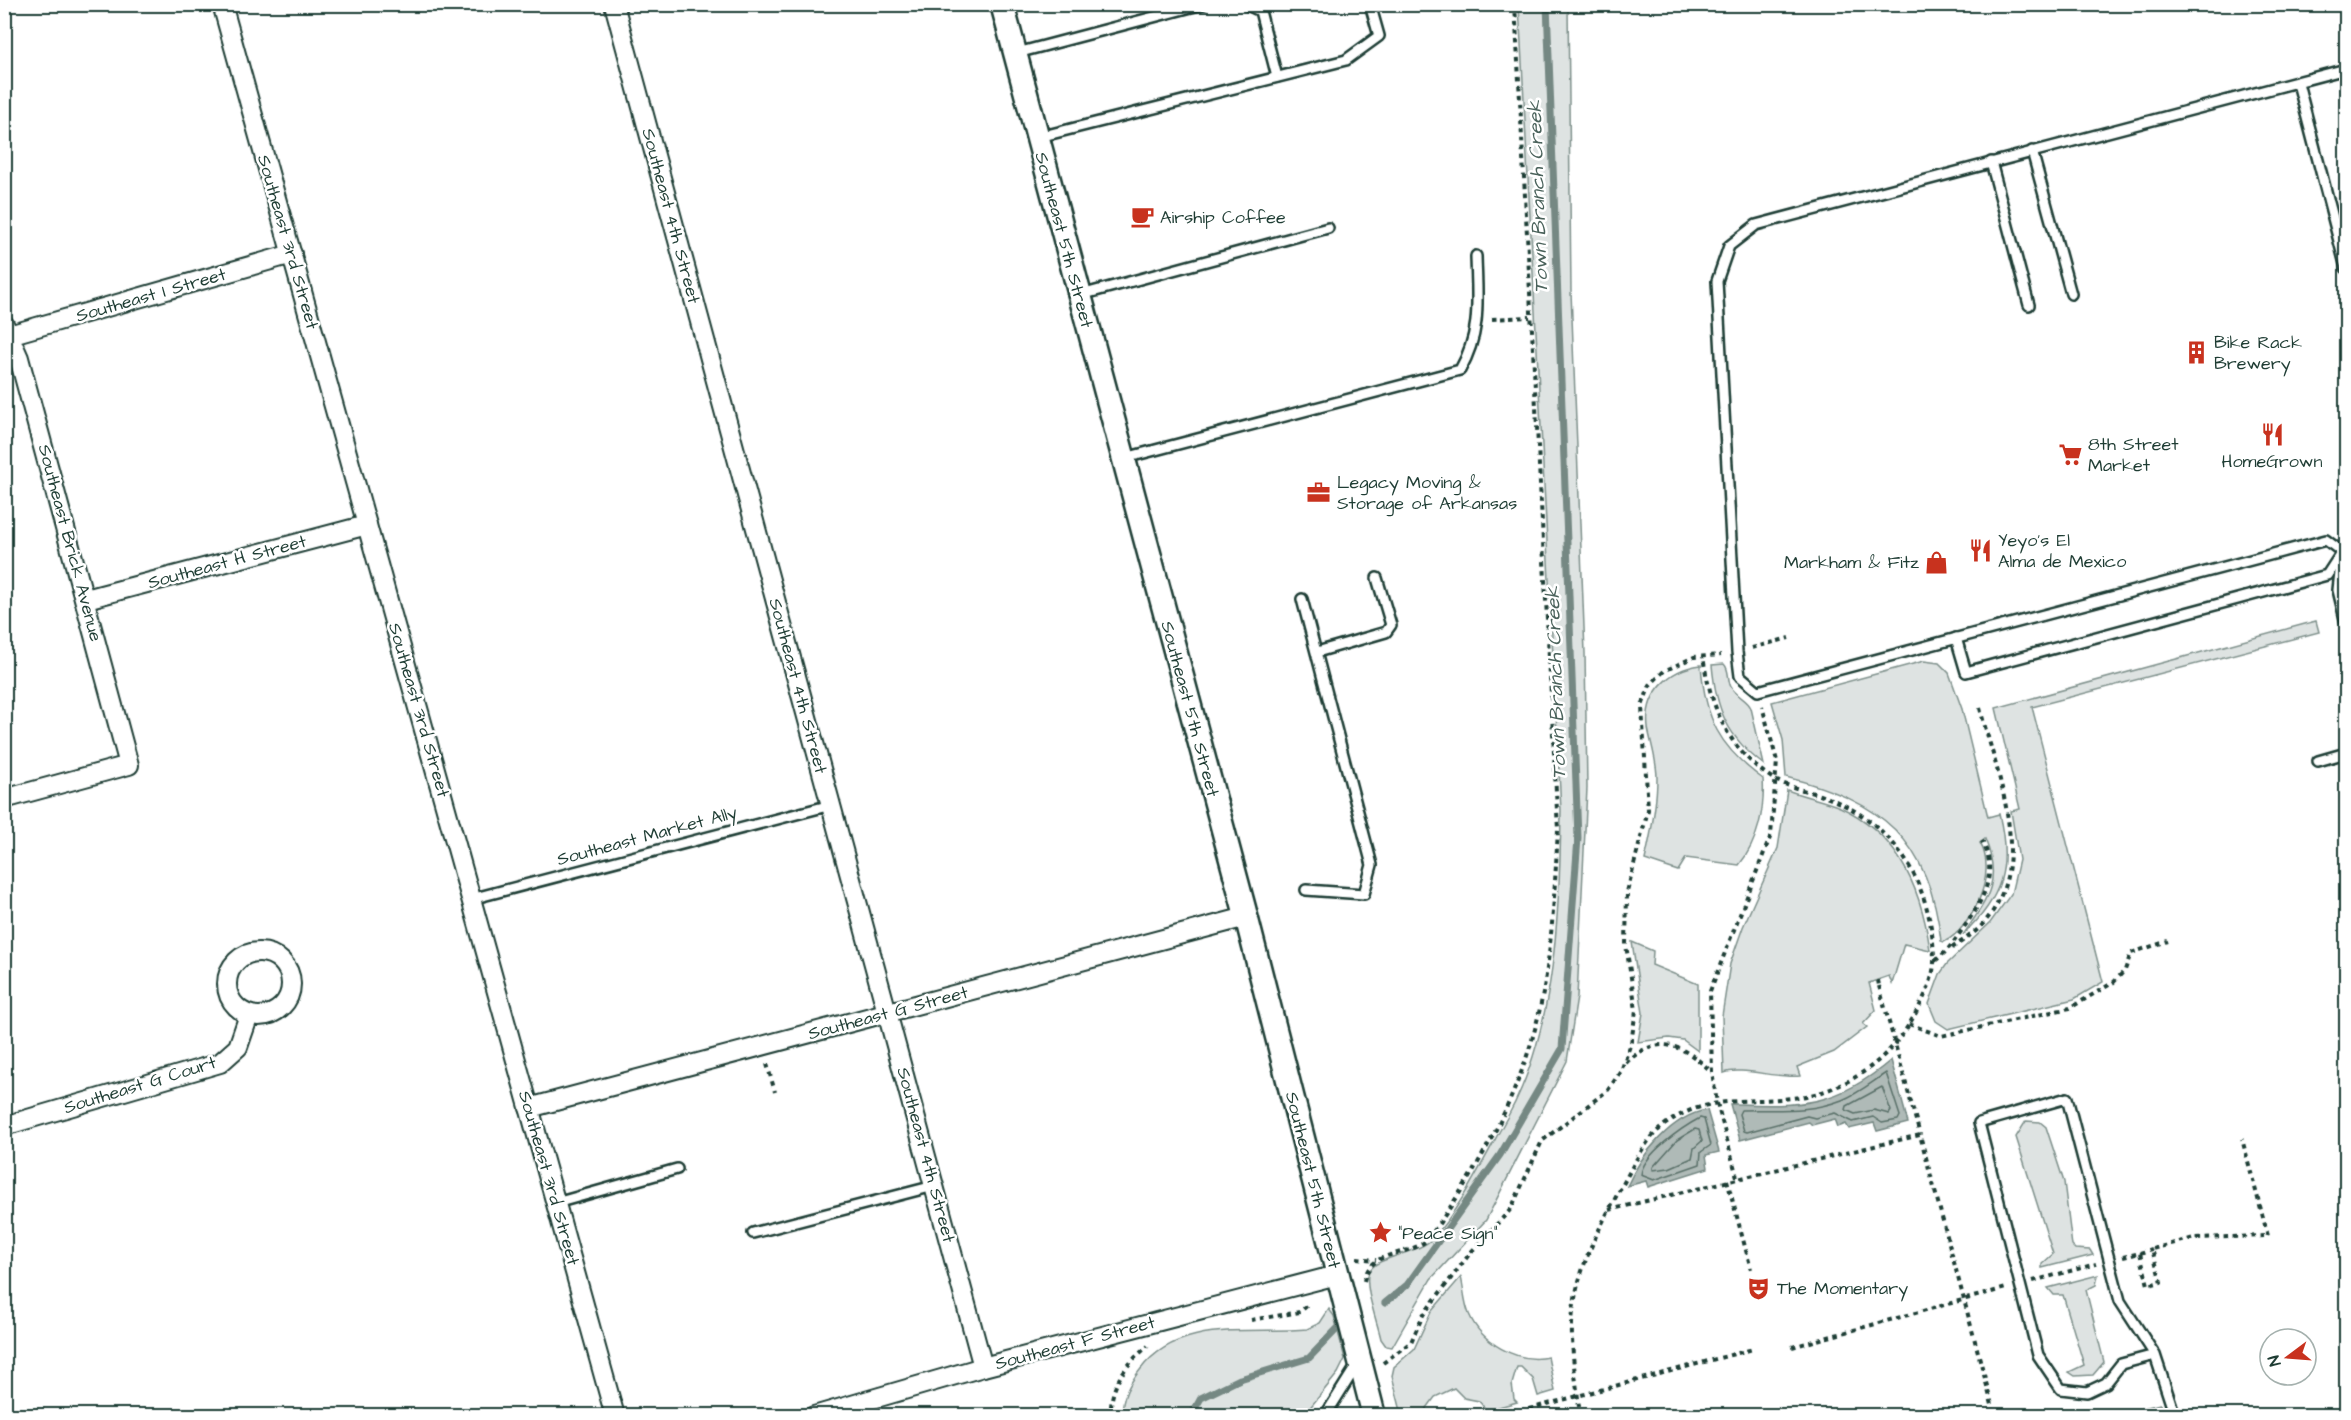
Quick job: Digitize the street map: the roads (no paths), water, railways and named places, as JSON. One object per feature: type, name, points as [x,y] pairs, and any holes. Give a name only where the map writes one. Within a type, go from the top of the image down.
[{"type":"street","name":"Southeast 3rd Street","points":[[222,4],[615,1416]]},
{"type":"street","name":"Southeast 4th Street","points":[[614,4],[983,1367]]},
{"type":"street","name":"Southeast 5th Street","points":[[1002,4],[1246,917],[1344,1268],[1360,1360],[1374,1416]]},
{"type":"street","name":"Southeast I Street","points":[[7,329],[292,254]]},
{"type":"street","name":"Southeast Brick Avenue","points":[[4,799],[129,765],[20,358],[7,329]]},
{"type":"street","name":"Southeast H Street","points":[[86,599],[367,525]]},
{"type":"street","name":"Southeast G Street","points":[[529,1108],[1246,917]]},
{"type":"street","name":"Southeast G Court","points":[[4,1126],[220,1063],[238,1047],[249,1015]]},
{"type":"street","name":"Southeast F Street","points":[[814,1416],[1344,1268]]},
{"type":"lane","points":[[1015,53],[1203,4]]},
{"type":"lane","points":[[1245,4],[1260,11],[1276,77]]},
{"type":"lane","points":[[1037,137],[1346,60],[1379,36],[1370,4]]},
{"type":"lane","points":[[2344,552],[2326,540],[1758,691],[1740,676],[1737,652],[1717,281],[1729,246],[1756,225],[2346,69]]},
{"type":"lane","points":[[2298,83],[2346,268]]},
{"type":"lane","points":[[2032,151],[2071,294]]},
{"type":"lane","points":[[1991,162],[2029,306]]},
{"type":"lane","points":[[1079,296],[1328,228]]},
{"type":"lane","points":[[1123,459],[1460,370],[1470,353],[1478,320],[1476,256]]},
{"type":"lane","points":[[1956,638],[1966,672],[2327,575],[2344,552]]},
{"type":"lane","points":[[2344,552],[2338,590],[2346,623]]},
{"type":"lane","points":[[1317,652],[1386,632],[1391,625],[1377,578]]},
{"type":"lane","points":[[1302,599],[1372,865],[1364,894],[1306,890]]},
{"type":"lane","points":[[2318,761],[2346,753]]},
{"type":"lane","name":"Southeast Market Ally","points":[[471,899],[831,805]]},
{"type":"lane","points":[[2155,1355],[2121,1364],[2106,1383],[2087,1392],[2061,1389],[2038,1355],[1979,1123],[2067,1098],[2120,1301],[2155,1355],[2175,1416]]},
{"type":"lane","points":[[556,1203],[677,1169]]},
{"type":"lane","points":[[753,1233],[934,1186]]},
{"type":"lane","points":[[1325,1416],[1360,1360]]},
{"type":"water","points":[[1891,1060],[1908,1123],[1877,1131],[1874,1123],[1849,1129],[1846,1124],[1838,1127],[1835,1119],[1812,1125],[1809,1122],[1740,1140],[1730,1104],[1777,1105],[1816,1101],[1834,1096],[1852,1087]]},
{"type":"water","points":[[1707,1110],[1719,1152],[1706,1155],[1708,1168],[1648,1187],[1646,1181],[1627,1186],[1640,1162],[1659,1139],[1681,1120]]},
{"type":"waterway","name":"Town Branch Creek","points":[[1385,1303],[1407,1285],[1500,1155],[1562,1049],[1578,838],[1547,4]]},
{"type":"waterway","name":"Town Branch Creek","points":[[1191,1416],[1201,1398],[1240,1379],[1309,1358],[1337,1329]]},
{"type":"place","name":"Airship Coffee","points":[[1142,217]]},
{"type":"place","name":"Bike Rack Brewery","points":[[2196,352]]},
{"type":"place","name":"HomeGrown","points":[[2272,435]]},
{"type":"place","name":"8th Street Market","points":[[2070,454]]},
{"type":"place","name":"Legacy Moving & Storage of Arkansas","points":[[1319,492]]},
{"type":"place","name":"Yeyo's El Alma de Mexico","points":[[1980,550]]},
{"type":"place","name":"Markham & Fitz","points":[[1937,562]]},
{"type":"place","name":"\"Peace Sign\"","points":[[1380,1233]]},
{"type":"place","name":"The Momentary","points":[[1759,1288]]}]
